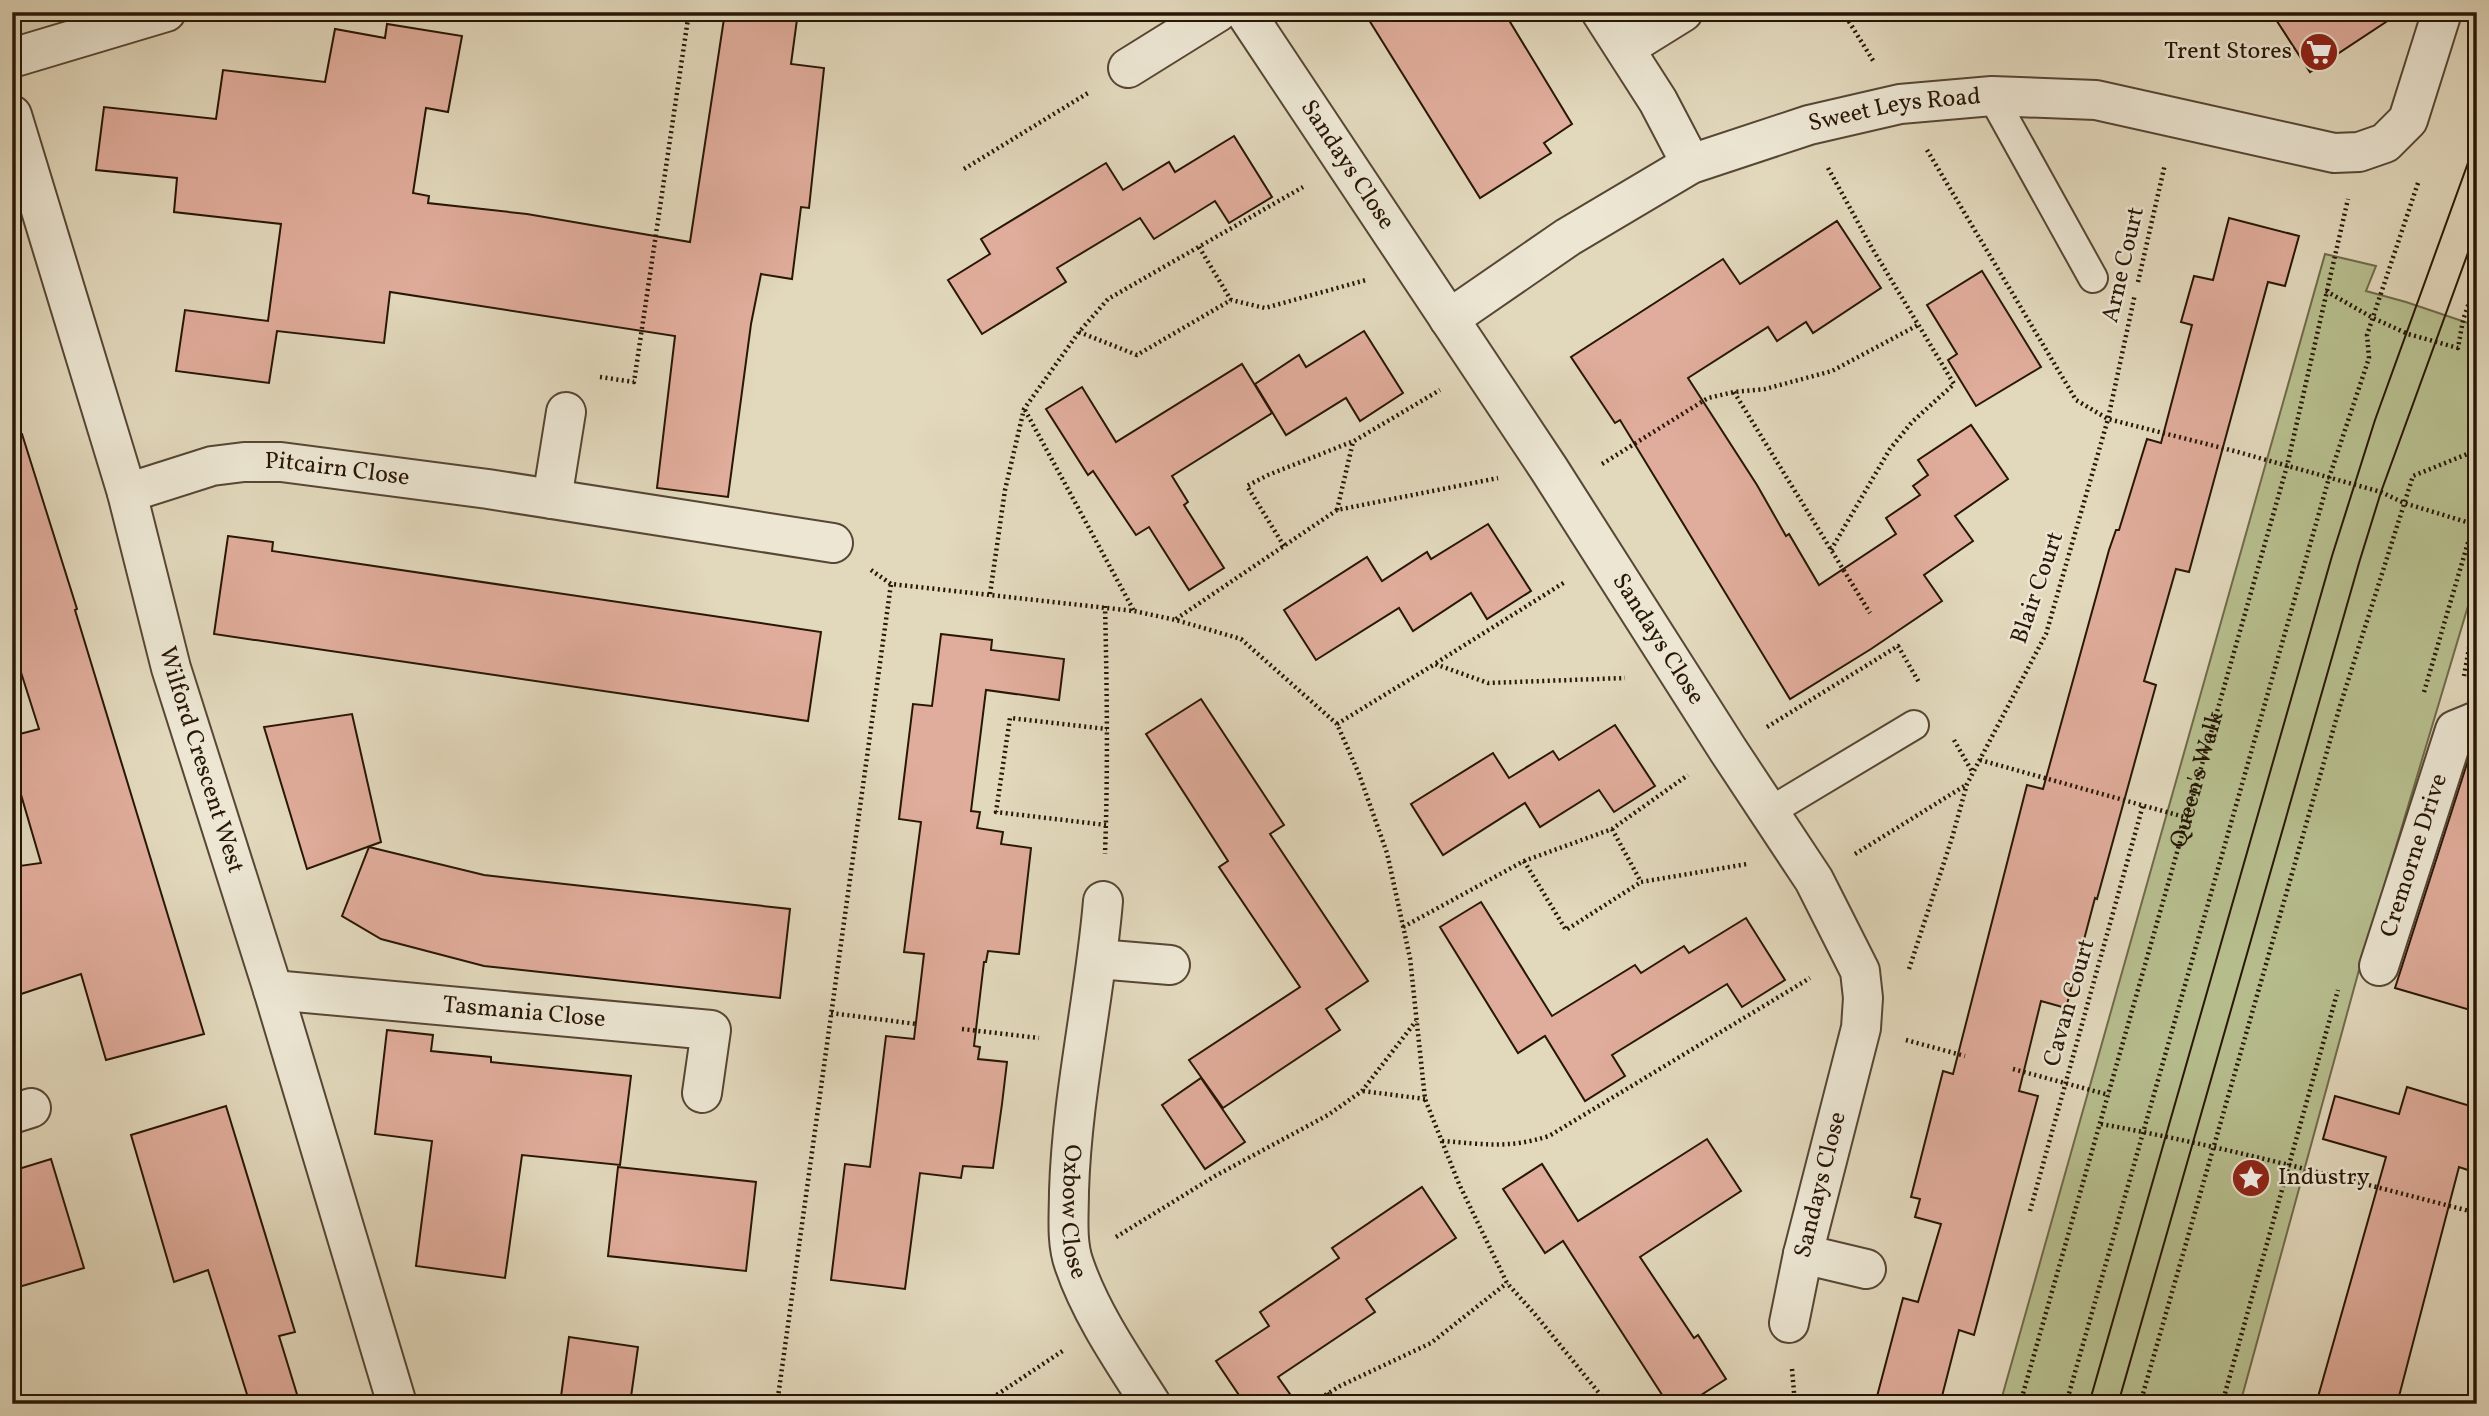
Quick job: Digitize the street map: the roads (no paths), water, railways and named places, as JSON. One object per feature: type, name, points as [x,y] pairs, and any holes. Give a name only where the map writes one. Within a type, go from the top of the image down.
[{"type":"street","points":[[12,58],[166,12]]},
{"type":"street","points":[[1128,68],[1218,12]]},
{"type":"street","name":"Sandays Close","points":[[1245,12],[1556,479],[1806,868],[1860,971],[1863,998],[1861,1028],[1788,1323]]},
{"type":"street","points":[[1601,12],[1658,101],[1691,164]]},
{"type":"street","points":[[1625,48],[1683,12]]},
{"type":"street","name":"Sweet Leys Road","points":[[1449,319],[1568,237],[1691,164],[1809,125],[1900,104],[1992,96],[2096,100],[2334,153],[2372,148],[2408,120],[2442,12]]},
{"type":"street","name":"Wilford Crescent West","points":[[12,115],[127,492],[171,668],[273,990],[397,1404]]},
{"type":"street","points":[[552,499],[566,412]]},
{"type":"street","name":"Pitcairn Close","points":[[127,492],[212,466],[281,461],[552,499],[833,543]]},
{"type":"street","name":"Cremorne Drive","points":[[2379,966],[2466,725]]},
{"type":"street","name":"Oxbow Close","points":[[1103,901],[1098,958],[1071,1140],[1068,1227],[1073,1262],[1102,1324],[1151,1404]]},
{"type":"street","points":[[1098,958],[1170,965]]},
{"type":"street","name":"Tasmania Close","points":[[273,990],[710,1030],[702,1093]]},
{"type":"street","points":[[1803,1254],[1866,1269]]},
{"type":"lane","points":[[1992,96],[2093,278]]},
{"type":"lane","points":[[1769,812],[1914,725]]},
{"type":"tram line","points":[[2089,1404],[2332,556],[2375,420],[2477,138]]},
{"type":"tram line","points":[[2118,1404],[2359,563],[2381,492],[2477,228]]},
{"type":"place","name":"Trent Stores","points":[[2319,52]]},
{"type":"place","name":"Industry","points":[[2251,1178]]}]
